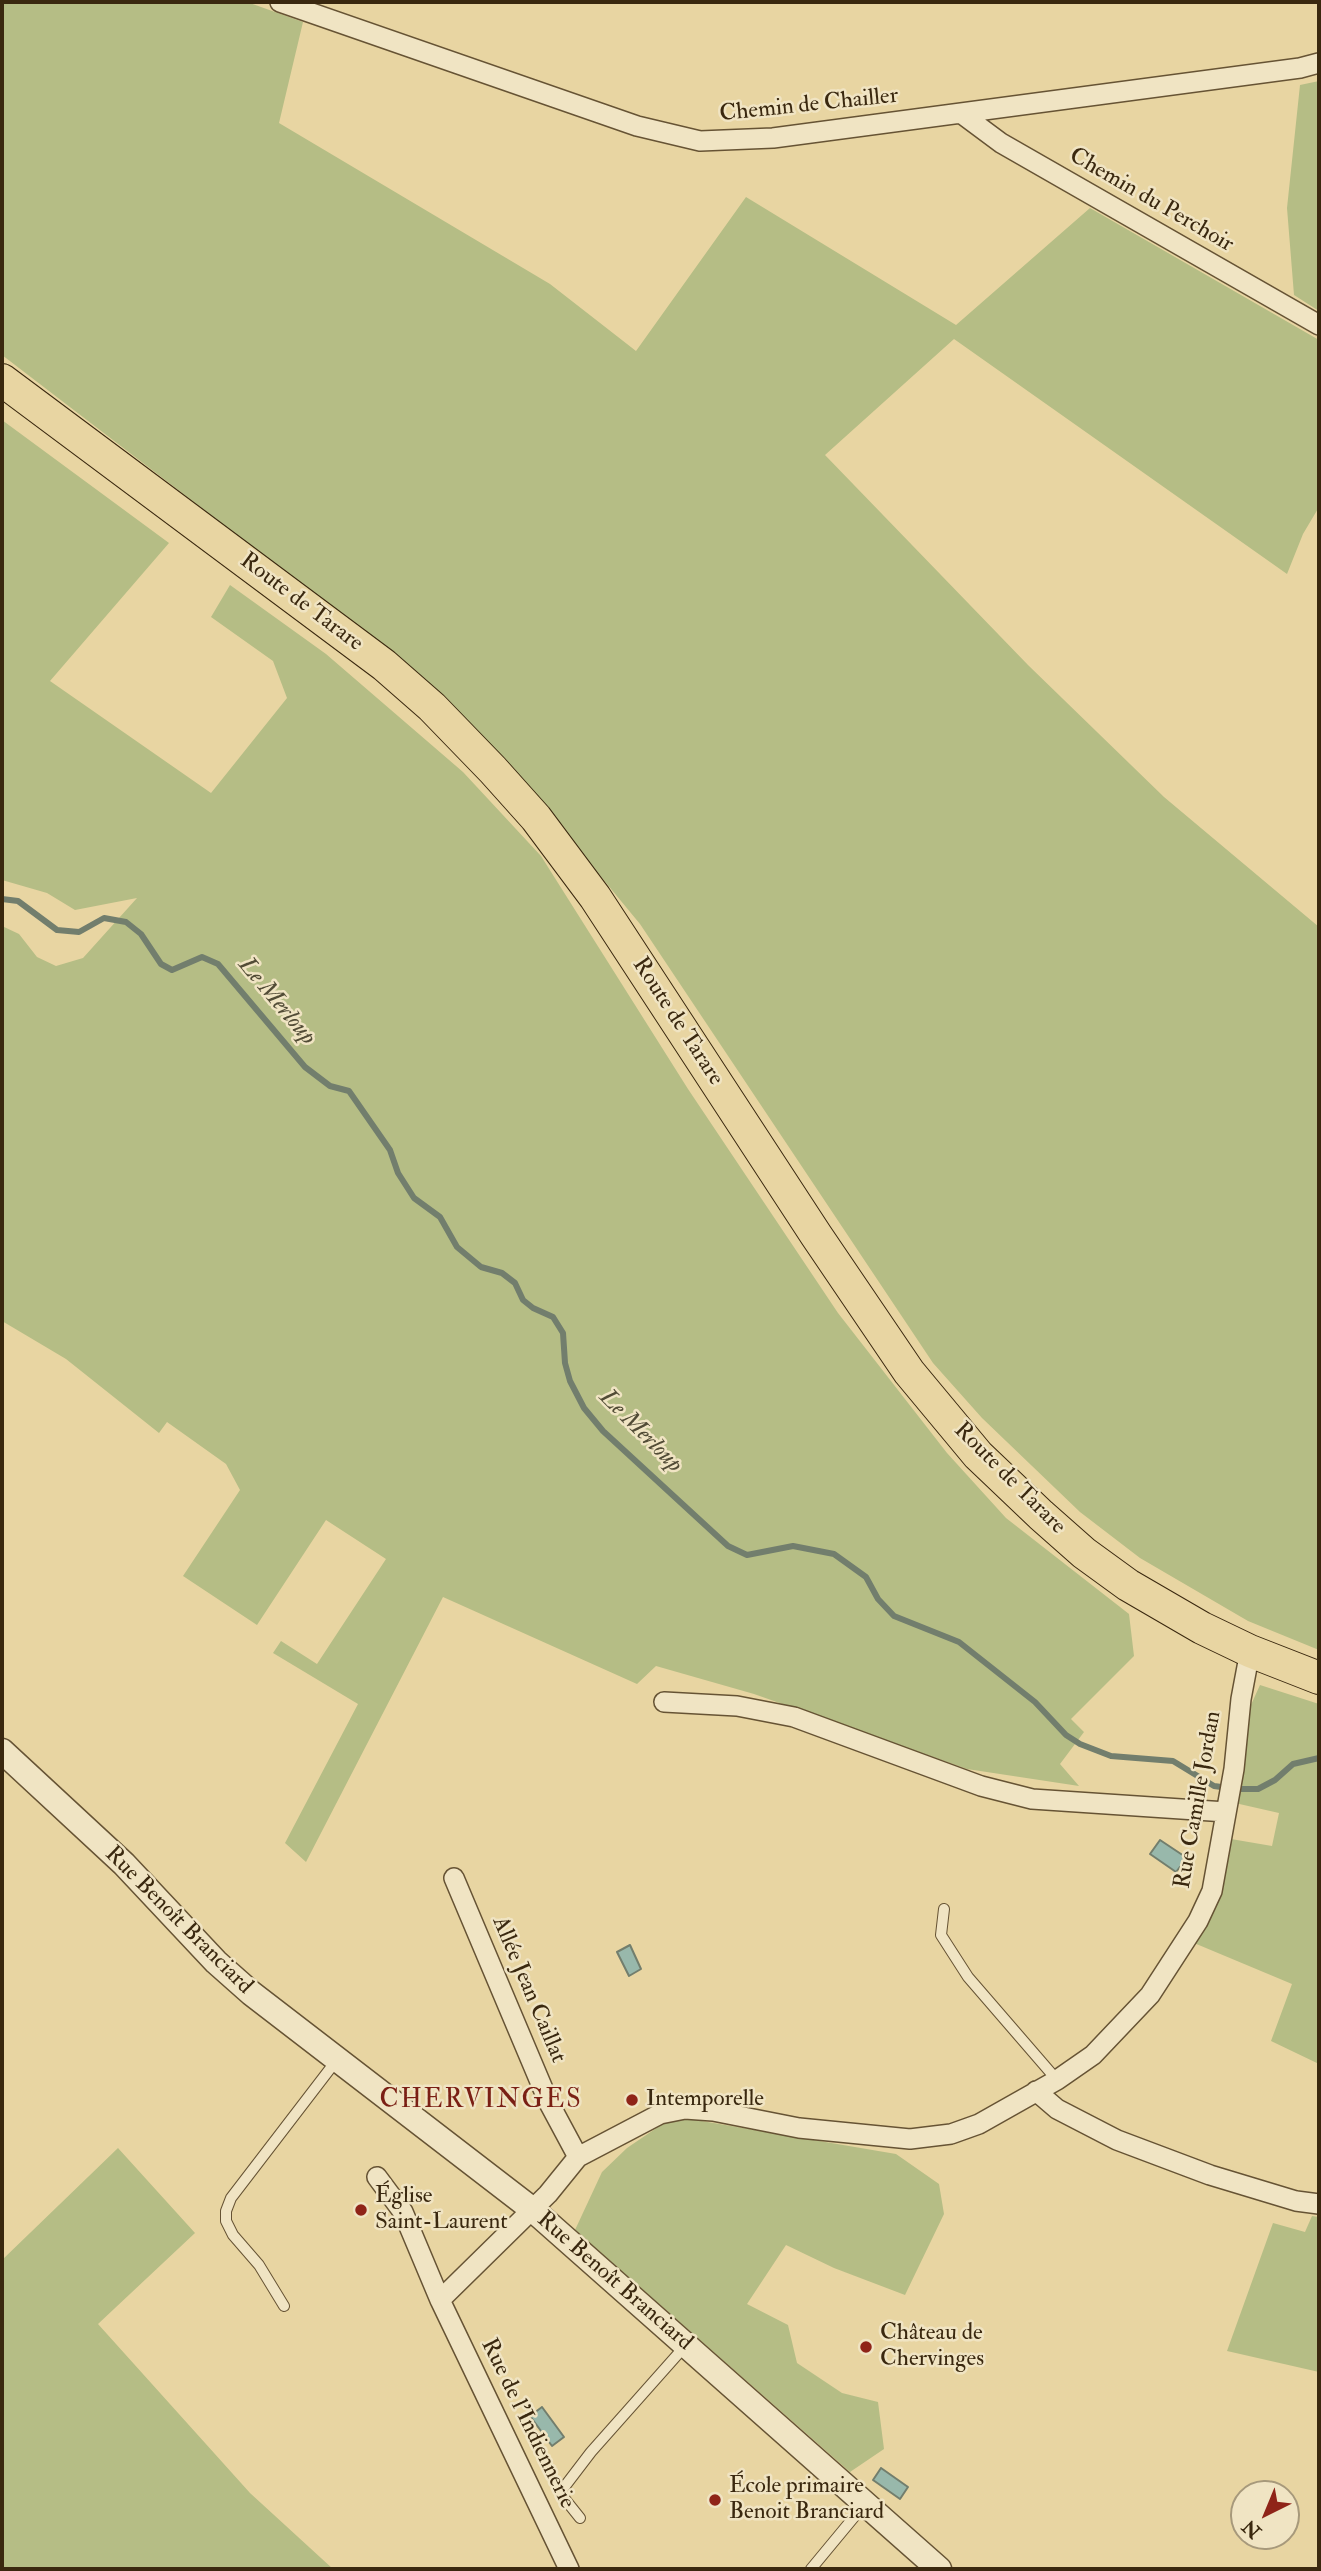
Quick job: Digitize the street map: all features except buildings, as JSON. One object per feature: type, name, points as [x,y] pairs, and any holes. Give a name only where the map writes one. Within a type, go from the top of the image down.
[{"type":"main road","name":"Route de Tarare","points":[[2,380],[384,665],[432,707],[536,818],[595,897],[816,1235],[909,1371],[978,1455],[1041,1516],[1084,1553],[1128,1585],[1202,1628],[1250,1651],[1319,1678]]},
{"type":"street","name":"Chemin de Chailler","points":[[280,2],[637,126],[700,141],[773,138],[1300,68],[1319,63]]},
{"type":"street","name":"Chemin du Perchoir","points":[[962,114],[1001,143],[1319,325]]},
{"type":"street","name":"Rue Camille Jordan","points":[[533,2210],[578,2157],[660,2114],[685,2109],[713,2111],[799,2128],[910,2139],[951,2134],[979,2124],[1056,2080],[1093,2055],[1150,1994],[1199,1921],[1212,1891],[1234,1769],[1241,1699],[1250,1651]]},
{"type":"street","points":[[664,1702],[737,1706],[794,1717],[981,1786],[1032,1799],[1226,1808]]},
{"type":"street","name":"Rue Benoît Branciard","points":[[2,1751],[124,1864],[216,1962],[251,1993],[533,2210],[939,2569]]},
{"type":"street","name":"Allée Jean Caillat","points":[[454,1878],[549,2103],[578,2157]]},
{"type":"street","points":[[1037,2091],[1057,2109],[1117,2140],[1210,2175],[1296,2201],[1319,2204]]},
{"type":"street","name":"Rue de l'Indiennerie","points":[[377,2177],[402,2211],[440,2300],[569,2569]]},
{"type":"street","points":[[440,2300],[533,2210]]},
{"type":"lane","points":[[944,1909],[942,1935],[968,1977],[1056,2080]]},
{"type":"lane","points":[[284,2306],[259,2265],[233,2235],[226,2221],[226,2211],[231,2198],[336,2060]]},
{"type":"lane","points":[[580,2518],[564,2498],[562,2490],[591,2452],[686,2344]]},
{"type":"lane","points":[[811,2569],[864,2505]]},
{"type":"green space","points":[[2,2],[247,2],[303,22],[279,123],[550,284],[636,351],[746,197],[956,325],[1090,208],[1319,340],[1319,507],[1303,534],[1287,574],[954,339],[825,455],[1028,665],[1164,797],[1319,927],[1319,1650],[1248,1621],[1140,1558],[1080,1512],[982,1418],[933,1363],[640,924],[502,757],[400,660],[2,355]]},
{"type":"green space","points":[[1319,81],[1319,311],[1294,295],[1287,208],[1300,85]]},
{"type":"green space","points":[[2,420],[169,543],[50,681],[211,793],[287,698],[273,661],[211,617],[230,585],[326,654],[463,772],[541,856],[688,1089],[838,1313],[947,1453],[1006,1518],[1129,1614],[1134,1656],[1071,1719],[1084,1732],[1060,1764],[1079,1786],[967,1769],[754,1694],[656,1666],[637,1684],[443,1597],[306,1862],[285,1843],[358,1704],[273,1653],[281,1641],[317,1664],[386,1559],[326,1520],[257,1625],[183,1576],[240,1490],[226,1464],[167,1422],[159,1433],[66,1359],[2,1321],[2,926],[19,934],[37,957],[56,966],[83,958],[137,898],[75,910],[47,893],[2,880]]},
{"type":"green space","points":[[1260,1685],[1319,1704],[1319,2064],[1271,2041],[1292,1984],[1194,1943],[1231,1839],[1272,1846],[1279,1813],[1235,1803],[1250,1707]]},
{"type":"green space","points":[[690,2119],[896,2154],[939,2184],[944,2214],[905,2295],[834,2268],[786,2245],[747,2304],[788,2325],[797,2363],[842,2393],[878,2402],[884,2449],[850,2472],[575,2230],[602,2172],[627,2148],[664,2123]]},
{"type":"green space","points":[[118,2148],[195,2233],[98,2324],[250,2493],[333,2569],[2,2569],[2,2260]]},
{"type":"green space","points":[[1312,2216],[1319,2217],[1319,2372],[1227,2351],[1273,2223],[1305,2232]]},
{"type":"shaded area","points":[[1160,1840],[1187,1858],[1176,1872],[1150,1854]]},
{"type":"shaded area","points":[[630,1945],[641,1969],[629,1976],[617,1952]]},
{"type":"shaded area","points":[[542,2407],[564,2437],[552,2446],[530,2416]]},
{"type":"shaded area","points":[[881,2468],[908,2487],[900,2499],[873,2480]]},
{"type":"waterway","name":"Le Merloup","points":[[2,899],[18,901],[57,930],[79,932],[104,918],[126,922],[141,934],[161,964],[172,970],[202,957],[218,964],[305,1067],[330,1086],[349,1091],[390,1150],[398,1173],[414,1198],[440,1217],[457,1247],[481,1267],[502,1273],[515,1283],[523,1300],[553,1317],[563,1333],[565,1363],[570,1381],[584,1408],[603,1431],[728,1546],[747,1555],[793,1546],[834,1554],[866,1577],[878,1599],[894,1616],[959,1642],[1035,1702],[1066,1735],[1080,1744],[1111,1756],[1173,1761],[1214,1786],[1236,1789],[1258,1789],[1275,1780],[1293,1764],[1319,1758]]},
{"type":"place","name":"Intemporelle","points":[[632,2100]]},
{"type":"place","name":"Église Saint-Laurent","points":[[361,2210]]},
{"type":"place","name":"Château de Chervinges","points":[[866,2347]]},
{"type":"place","name":"École primaire Benoit Branciard","points":[[715,2500]]},
{"type":"district","name":"CHERVINGES","points":[[481,2101]]}]
